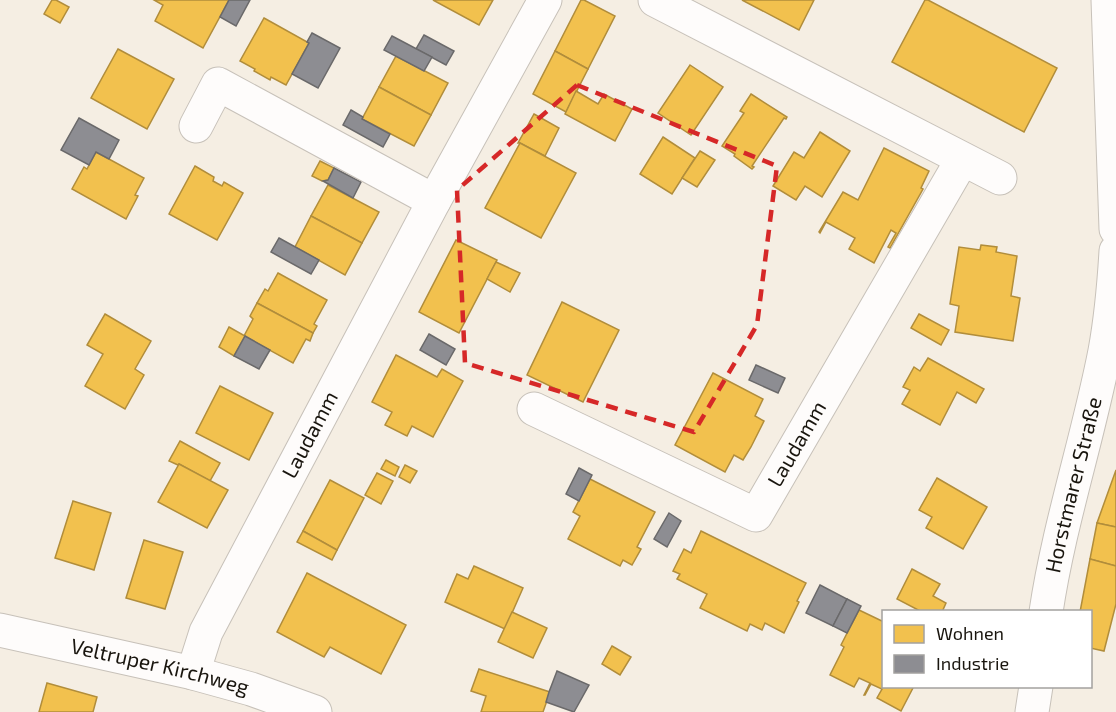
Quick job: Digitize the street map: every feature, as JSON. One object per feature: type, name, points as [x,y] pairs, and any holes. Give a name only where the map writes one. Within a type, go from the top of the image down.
[{"type":"street","name":"Laudamm","points":[[193,673],[206,632],[434,201],[545,0]]},
{"type":"street","points":[[655,0],[1000,178]]},
{"type":"street","points":[[1108,0],[1116,229]]},
{"type":"street","points":[[196,126],[218,84],[434,201]]},
{"type":"street","name":"Laudamm","points":[[534,409],[756,515],[963,160]]},
{"type":"street","name":"Horstmarer Straße","points":[[1046,610],[1105,352],[1115,296],[1116,251]]},
{"type":"street","name":"Veltruper Kirchweg","points":[[0,630],[193,673],[250,689],[315,712]]},
{"type":"street","points":[[1032,712],[1035,688]]},
{"type":"highlighted area","points":[[577,85],[777,166],[757,325],[694,432],[465,363],[457,190]]},
{"type":"building: Wohnen","points":[[52,0],[69,7],[60,23],[44,14]]},
{"type":"building: Wohnen","points":[[154,0],[229,0],[203,48],[155,21],[163,5]]},
{"type":"building: Wohnen","points":[[433,0],[493,0],[479,25]]},
{"type":"building: Wohnen","points":[[581,0],[615,16],[588,69],[555,51]]},
{"type":"building: Wohnen","points":[[742,0],[814,0],[799,30]]},
{"type":"building: Wohnen","points":[[925,0],[1057,68],[1024,132],[892,62]]},
{"type":"building: Wohnen","points":[[264,18],[309,43],[286,85],[271,77],[270,80],[240,61]]},
{"type":"building: Wohnen","points":[[118,49],[174,79],[147,129],[91,98]]},
{"type":"building: Wohnen","points":[[555,51],[588,69],[566,112],[533,94]]},
{"type":"building: Wohnen","points":[[396,56],[448,83],[431,115],[379,87]]},
{"type":"building: Wohnen","points":[[690,65],[723,87],[691,135],[658,113]]},
{"type":"building: Wohnen","points":[[379,87],[431,115],[414,146],[362,119]]},
{"type":"building: Wohnen","points":[[576,91],[598,104],[604,94],[632,109],[615,141],[565,114]]},
{"type":"building: Wohnen","points":[[751,94],[787,117],[784,118],[752,169],[722,146],[744,113],[740,111]]},
{"type":"building: Wohnen","points":[[534,114],[559,128],[545,156],[518,143]]},
{"type":"building: Wohnen","points":[[820,132],[850,151],[822,197],[805,186],[796,200],[773,186],[794,152],[804,158]]},
{"type":"building: Wohnen","points":[[663,137],[695,158],[672,194],[640,174]]},
{"type":"building: Wohnen","points":[[520,143],[576,173],[541,238],[485,208]]},
{"type":"building: Wohnen","points":[[884,148],[929,171],[921,188],[923,189],[890,248],[888,247],[896,233],[891,230],[874,263],[849,249],[855,238],[826,222],[819,232],[843,192],[858,200]]},
{"type":"building: Wohnen","points":[[700,151],[715,160],[697,187],[682,178]]},
{"type":"building: Wohnen","points":[[96,152],[144,178],[126,219],[72,189],[84,167],[87,169]]},
{"type":"building: Wohnen","points":[[320,161],[334,168],[328,180],[322,181],[312,176]]},
{"type":"building: Wohnen","points":[[195,166],[214,177],[213,181],[222,186],[224,182],[243,193],[217,240],[169,214]]},
{"type":"building: Wohnen","points":[[328,185],[379,212],[362,243],[311,216]]},
{"type":"building: Wohnen","points":[[311,216],[362,243],[345,275],[295,247]]},
{"type":"building: Wohnen","points":[[456,240],[497,260],[459,333],[419,312]]},
{"type":"building: Wohnen","points":[[981,245],[997,247],[996,252],[1017,256],[1011,296],[1020,298],[1013,341],[955,332],[959,306],[950,304],[959,247],[980,250]]},
{"type":"building: Wohnen","points":[[496,262],[520,273],[510,292],[487,279]]},
{"type":"building: Wohnen","points":[[278,273],[327,300],[314,324],[317,326],[313,333],[257,303],[265,289],[268,291]]},
{"type":"building: Wohnen","points":[[562,302],[619,330],[583,402],[527,375]]},
{"type":"building: Wohnen","points":[[257,303],[313,333],[310,341],[306,339],[293,363],[244,336],[253,319],[250,316]]},
{"type":"building: Wohnen","points":[[105,314],[151,341],[135,369],[144,375],[125,409],[85,386],[103,354],[87,345]]},
{"type":"building: Wohnen","points":[[919,314],[949,330],[941,345],[911,328]]},
{"type":"building: Wohnen","points":[[229,327],[245,336],[234,356],[219,347]]},
{"type":"building: Wohnen","points":[[396,355],[437,377],[442,369],[463,381],[433,437],[412,426],[407,436],[385,425],[392,412],[372,402]]},
{"type":"building: Wohnen","points":[[928,358],[984,389],[976,403],[957,392],[940,425],[902,404],[910,390],[903,387],[914,367],[920,371]]},
{"type":"building: Wohnen","points":[[713,373],[763,399],[755,416],[764,421],[751,447],[743,460],[734,455],[725,472],[675,445]]},
{"type":"building: Wohnen","points":[[220,386],[273,413],[249,460],[196,433]]},
{"type":"building: Wohnen","points":[[180,441],[220,463],[210,481],[169,461]]},
{"type":"building: Wohnen","points":[[386,460],[399,467],[395,476],[381,469]]},
{"type":"building: Wohnen","points":[[179,464],[228,490],[207,528],[158,502]]},
{"type":"building: Wohnen","points":[[405,465],[417,471],[410,483],[399,477]]},
{"type":"building: Wohnen","points":[[1116,470],[1116,527],[1097,523]]},
{"type":"building: Wohnen","points":[[377,473],[393,481],[381,504],[365,495]]},
{"type":"building: Wohnen","points":[[937,478],[987,507],[963,549],[926,528],[932,517],[919,510]]},
{"type":"building: Wohnen","points":[[590,479],[655,512],[637,547],[641,549],[632,565],[623,560],[620,566],[568,539],[580,516],[573,512]]},
{"type":"building: Wohnen","points":[[330,480],[364,498],[337,550],[303,531]]},
{"type":"building: Wohnen","points":[[73,501],[111,513],[94,570],[55,558]]},
{"type":"building: Wohnen","points":[[1097,523],[1116,527],[1116,566],[1090,559]]},
{"type":"building: Wohnen","points":[[303,531],[337,550],[332,560],[297,542]]},
{"type":"building: Wohnen","points":[[701,531],[806,583],[784,633],[765,623],[762,630],[750,624],[747,631],[700,608],[707,594],[677,579],[680,574],[673,571],[684,549],[691,553]]},
{"type":"building: Wohnen","points":[[144,540],[183,552],[165,609],[126,598]]},
{"type":"building: Wohnen","points":[[1090,559],[1116,566],[1116,604],[1104,651],[1092,648],[1092,610],[1080,610]]},
{"type":"building: Wohnen","points":[[474,566],[523,588],[505,629],[445,602],[457,574],[468,579]]},
{"type":"building: Wohnen","points":[[912,569],[940,584],[933,596],[946,603],[943,610],[918,610],[897,599]]},
{"type":"building: Wohnen","points":[[307,573],[406,625],[381,674],[330,647],[324,657],[277,632]]},
{"type":"building: Wohnen","points":[[859,610],[882,621],[882,688],[913,688],[901,711],[877,698],[882,689],[871,684],[864,695],[870,683],[859,678],[854,687],[830,675],[844,647],[841,645]]},
{"type":"building: Wohnen","points":[[512,612],[547,628],[533,658],[498,642]]},
{"type":"building: Wohnen","points":[[612,646],[631,657],[620,675],[602,664]]},
{"type":"building: Wohnen","points":[[479,669],[550,692],[543,712],[481,712],[486,696],[471,691]]},
{"type":"building: Wohnen","points":[[47,683],[97,697],[93,712],[39,712]]},
{"type":"building: Industrie","points":[[229,0],[250,0],[236,26],[220,17]]},
{"type":"building: Industrie","points":[[312,33],[340,48],[318,88],[292,74]]},
{"type":"building: Industrie","points":[[424,35],[454,51],[446,65],[416,49]]},
{"type":"building: Industrie","points":[[392,36],[432,57],[424,71],[384,50]]},
{"type":"building: Industrie","points":[[351,110],[363,117],[362,119],[390,134],[383,147],[343,125]]},
{"type":"building: Industrie","points":[[79,118],[119,140],[109,159],[96,152],[89,165],[61,150]]},
{"type":"building: Industrie","points":[[334,168],[361,182],[353,198],[323,181],[328,180]]},
{"type":"building: Industrie","points":[[279,238],[319,260],[311,274],[271,252]]},
{"type":"building: Industrie","points":[[429,334],[455,349],[446,365],[420,350]]},
{"type":"building: Industrie","points":[[245,336],[270,350],[259,369],[234,356]]},
{"type":"building: Industrie","points":[[756,365],[785,378],[778,393],[749,380]]},
{"type":"building: Industrie","points":[[579,468],[592,475],[579,501],[566,494]]},
{"type":"building: Industrie","points":[[669,513],[681,521],[667,547],[654,539]]},
{"type":"building: Industrie","points":[[820,585],[847,599],[833,626],[806,613]]},
{"type":"building: Industrie","points":[[847,599],[861,606],[847,633],[833,626]]},
{"type":"building: Industrie","points":[[557,671],[589,685],[574,712],[546,702]]}]
